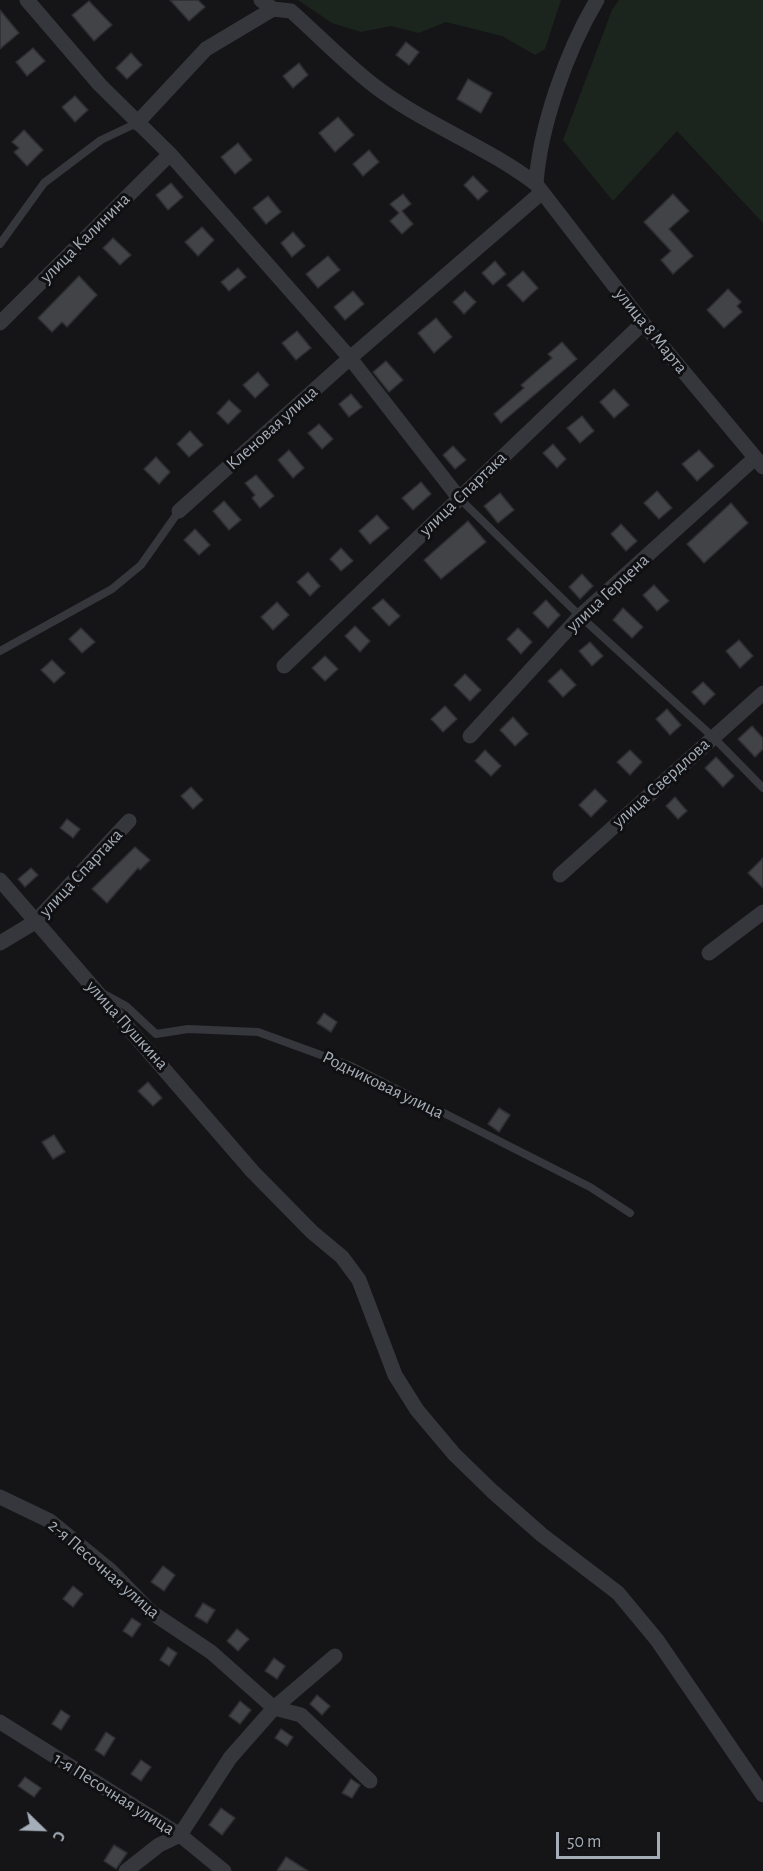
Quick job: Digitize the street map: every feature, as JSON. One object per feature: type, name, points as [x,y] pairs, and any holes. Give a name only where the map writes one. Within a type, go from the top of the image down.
[{"type":"street","points":[[27,0],[137,123],[171,154],[350,358],[459,498]]},
{"type":"street","points":[[538,189],[537,168],[555,95],[586,18],[597,0]]},
{"type":"street","points":[[137,123],[206,50],[269,3]]},
{"type":"street","name":"улица 8 Марта","points":[[269,3],[291,11],[373,85],[431,122],[510,164],[538,189],[643,323],[759,463]]},
{"type":"street","name":"улица Калинина","points":[[0,323],[171,154]]},
{"type":"street","name":"Кленовая улица","points":[[179,511],[538,189]]},
{"type":"street","name":"улица Спартака","points":[[284,666],[643,323]]},
{"type":"street","name":"улица Герцена","points":[[470,736],[579,616],[759,463]]},
{"type":"street","name":"улица Свердлова","points":[[560,875],[763,693]]},
{"type":"street","name":"улица Спартака","points":[[0,943],[35,922],[129,821]]},
{"type":"street","name":"улица Пушкина","points":[[0,880],[253,1172],[312,1232],[342,1257],[359,1280],[395,1375],[417,1410],[454,1454],[492,1491],[542,1535],[618,1593],[657,1640],[763,1795]]},
{"type":"street","points":[[709,953],[763,912]]},
{"type":"street","name":"2-я Песочная улица","points":[[0,1497],[50,1521],[110,1570],[151,1612],[211,1652],[274,1707],[301,1715],[370,1781]]},
{"type":"street","points":[[126,1871],[159,1845],[180,1835],[230,1758],[274,1707],[335,1656]]},
{"type":"street","name":"1-я Песочная улица","points":[[0,1722],[180,1835],[224,1871]]},
{"type":"lane","points":[[0,244],[44,183],[101,140],[137,123]]},
{"type":"lane","points":[[459,498],[579,616],[713,737],[763,788]]},
{"type":"lane","name":"Кленовая улица","points":[[0,651],[112,589],[141,565],[179,511]]},
{"type":"lane","name":"Родниковая улица","points":[[95,989],[126,1006],[156,1034],[188,1029],[258,1032],[351,1066],[590,1187],[630,1213]]},
{"type":"shaded area","points":[[298,0],[561,0],[545,49],[535,55],[502,36],[446,22],[419,33],[391,26],[361,32],[332,23]]},
{"type":"shaded area","points":[[619,0],[763,0],[763,223],[677,131],[613,201],[563,140],[612,10]]},
{"type":"building","points":[[170,0],[198,0],[205,7],[189,21]]},
{"type":"building","points":[[89,1],[112,25],[94,41],[72,15]]},
{"type":"building","points":[[0,10],[19,33],[0,49]]},
{"type":"building","points":[[406,42],[419,52],[409,65],[396,55]]},
{"type":"building","points":[[33,48],[45,61],[27,76],[16,62]]},
{"type":"building","points":[[131,53],[142,65],[127,79],[116,68]]},
{"type":"building","points":[[299,63],[308,75],[293,88],[283,76]]},
{"type":"building","points":[[468,79],[492,93],[481,113],[457,99]]},
{"type":"building","points":[[75,96],[88,110],[75,122],[62,107]]},
{"type":"building","points":[[338,117],[354,135],[335,152],[319,133]]},
{"type":"building","points":[[24,130],[43,150],[27,166],[14,152],[19,148],[12,142]]},
{"type":"building","points":[[238,143],[252,160],[235,174],[221,157]]},
{"type":"building","points":[[369,150],[379,162],[363,176],[353,164]]},
{"type":"building","points":[[473,176],[488,191],[478,200],[464,185]]},
{"type":"building","points":[[171,183],[183,197],[168,210],[156,195]]},
{"type":"building","points":[[403,194],[411,204],[402,211],[413,224],[402,234],[390,221],[399,213],[390,204]]},
{"type":"building","points":[[673,194],[689,211],[669,229],[693,256],[673,274],[661,260],[671,251],[644,222]]},
{"type":"building","points":[[268,196],[281,212],[266,224],[253,208]]},
{"type":"building","points":[[202,227],[214,240],[198,256],[185,242]]},
{"type":"building","points":[[293,232],[305,246],[292,257],[281,243]]},
{"type":"building","points":[[113,238],[131,255],[120,265],[103,248]]},
{"type":"building","points":[[328,256],[340,270],[318,288],[306,274]]},
{"type":"building","points":[[495,261],[506,274],[493,285],[482,273]]},
{"type":"building","points":[[238,268],[246,277],[229,291],[221,282]]},
{"type":"building","points":[[523,271],[538,288],[523,302],[507,285]]},
{"type":"building","points":[[79,276],[97,295],[67,327],[62,322],[52,332],[38,318]]},
{"type":"building","points":[[728,289],[741,302],[737,306],[742,312],[724,328],[707,310]]},
{"type":"building","points":[[353,291],[364,304],[345,320],[334,307]]},
{"type":"building","points":[[465,291],[476,302],[464,314],[453,302]]},
{"type":"building","points":[[436,318],[452,337],[434,353],[418,333]]},
{"type":"building","points":[[297,331],[311,348],[296,360],[282,343]]},
{"type":"building","points":[[562,342],[577,359],[501,423],[494,414],[524,388],[521,385],[552,358],[548,354]]},
{"type":"building","points":[[386,361],[403,380],[389,392],[373,372]]},
{"type":"building","points":[[258,372],[269,385],[255,398],[243,385]]},
{"type":"building","points":[[614,389],[629,405],[614,418],[600,402]]},
{"type":"building","points":[[351,394],[362,407],[349,417],[339,404]]},
{"type":"building","points":[[229,400],[241,411],[228,424],[217,413]]},
{"type":"building","points":[[582,416],[594,431],[580,443],[567,428]]},
{"type":"building","points":[[319,424],[333,439],[322,449],[308,433]]},
{"type":"building","points":[[190,431],[203,445],[189,457],[177,444]]},
{"type":"building","points":[[553,444],[566,459],[557,468],[543,453]]},
{"type":"building","points":[[453,446],[466,460],[455,469],[443,455]]},
{"type":"building","points":[[289,450],[304,468],[293,478],[278,460]]},
{"type":"building","points":[[699,450],[714,466],[697,481],[682,464]]},
{"type":"building","points":[[156,457],[170,472],[159,484],[144,469]]},
{"type":"building","points":[[256,475],[274,496],[260,508],[252,498],[255,495],[245,483]]},
{"type":"building","points":[[421,482],[431,494],[413,510],[402,498]]},
{"type":"building","points":[[657,491],[672,508],[659,519],[644,503]]},
{"type":"building","points":[[500,493],[514,510],[498,523],[484,506]]},
{"type":"building","points":[[224,501],[241,520],[229,530],[213,511]]},
{"type":"building","points":[[731,503],[748,523],[704,563],[687,544]]},
{"type":"building","points":[[377,515],[389,528],[370,544],[359,531]]},
{"type":"building","points":[[468,521],[486,542],[441,579],[424,560]]},
{"type":"building","points":[[621,524],[637,541],[626,551],[611,534]]},
{"type":"building","points":[[195,529],[210,545],[199,555],[184,540]]},
{"type":"building","points":[[341,548],[353,561],[341,571],[330,559]]},
{"type":"building","points":[[308,572],[320,586],[310,596],[297,582]]},
{"type":"building","points":[[582,574],[593,586],[580,599],[569,587]]},
{"type":"building","points":[[654,585],[669,601],[657,611],[643,595]]},
{"type":"building","points":[[383,599],[400,616],[389,626],[372,608]]},
{"type":"building","points":[[546,600],[560,615],[548,628],[533,613]]},
{"type":"building","points":[[277,602],[289,615],[273,630],[261,617]]},
{"type":"building","points":[[623,608],[643,627],[632,638],[613,620]]},
{"type":"building","points":[[355,626],[370,641],[360,652],[345,636]]},
{"type":"building","points":[[81,628],[95,642],[82,653],[69,639]]},
{"type":"building","points":[[518,628],[532,642],[521,654],[507,639]]},
{"type":"building","points":[[739,640],[753,656],[740,668],[726,651]]},
{"type":"building","points":[[590,642],[603,656],[592,666],[579,651]]},
{"type":"building","points":[[325,656],[338,669],[325,681],[312,668]]},
{"type":"building","points":[[52,660],[65,673],[54,683],[41,670]]},
{"type":"building","points":[[561,669],[576,685],[563,697],[548,681]]},
{"type":"building","points":[[465,674],[481,690],[470,701],[454,685]]},
{"type":"building","points":[[703,682],[715,694],[704,705],[692,692]]},
{"type":"building","points":[[445,706],[457,719],[443,732],[431,719]]},
{"type":"building","points":[[667,709],[681,725],[670,735],[656,719]]},
{"type":"building","points":[[513,717],[528,734],[515,746],[500,730]]},
{"type":"building","points":[[752,726],[763,738],[763,749],[755,757],[738,739]]},
{"type":"building","points":[[485,750],[501,766],[491,776],[475,761]]},
{"type":"building","points":[[630,750],[642,762],[630,775],[617,762]]},
{"type":"building","points":[[716,757],[734,776],[723,787],[705,768]]},
{"type":"building","points":[[191,787],[203,800],[193,809],[181,796]]},
{"type":"building","points":[[595,789],[607,801],[591,817],[579,805]]},
{"type":"building","points":[[675,797],[687,811],[678,819],[666,806]]},
{"type":"building","points":[[67,819],[80,829],[73,838],[60,828]]},
{"type":"building","points":[[135,847],[150,860],[140,870],[138,868],[107,903],[92,889]]},
{"type":"building","points":[[763,858],[763,888],[748,873]]},
{"type":"building","points":[[31,868],[38,875],[25,887],[18,879]]},
{"type":"building","points":[[324,1013],[337,1022],[331,1032],[317,1023]]},
{"type":"building","points":[[148,1082],[162,1098],[153,1106],[138,1091]]},
{"type":"building","points":[[499,1108],[510,1115],[499,1132],[488,1124]]},
{"type":"building","points":[[54,1135],[65,1152],[53,1159],[42,1142]]},
{"type":"building","points":[[163,1566],[175,1575],[164,1591],[151,1582]]},
{"type":"building","points":[[73,1586],[83,1594],[73,1607],[63,1599]]},
{"type":"building","points":[[203,1603],[215,1610],[207,1623],[195,1616]]},
{"type":"building","points":[[132,1618],[141,1624],[132,1637],[123,1631]]},
{"type":"building","points":[[237,1629],[249,1639],[238,1651],[227,1641]]},
{"type":"building","points":[[168,1647],[177,1653],[169,1666],[160,1660]]},
{"type":"building","points":[[274,1658],[285,1666],[277,1679],[265,1671]]},
{"type":"building","points":[[317,1695],[330,1706],[322,1715],[310,1704]]},
{"type":"building","points":[[240,1701],[251,1710],[240,1724],[229,1716]]},
{"type":"building","points":[[61,1710],[70,1716],[61,1730],[52,1724]]},
{"type":"building","points":[[281,1729],[293,1737],[287,1746],[275,1738]]},
{"type":"building","points":[[106,1732],[115,1738],[104,1756],[95,1750]]},
{"type":"building","points":[[141,1760],[151,1767],[141,1781],[131,1774]]},
{"type":"building","points":[[25,1777],[41,1788],[34,1797],[18,1786]]},
{"type":"building","points":[[351,1779],[360,1785],[352,1798],[342,1793]]},
{"type":"building","points":[[221,1808],[235,1818],[222,1835],[209,1825]]},
{"type":"building","points":[[114,1845],[127,1853],[116,1869],[104,1861]]},
{"type":"building","points":[[286,1857],[308,1871],[277,1871]]}]
